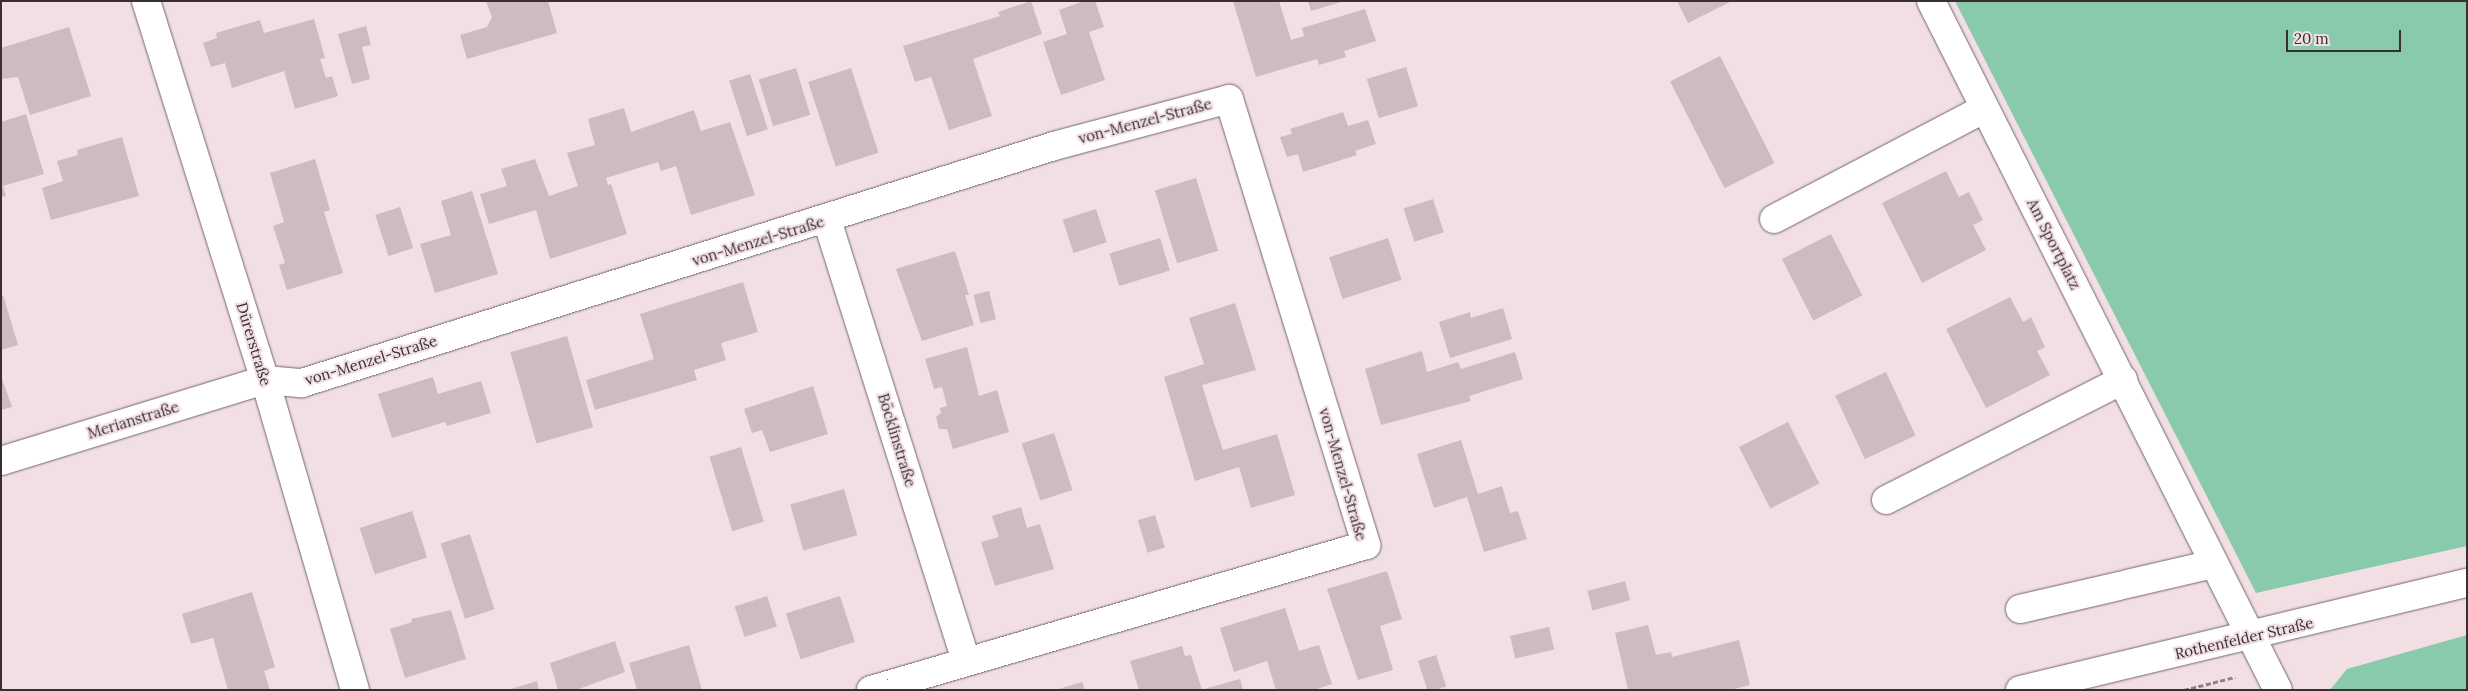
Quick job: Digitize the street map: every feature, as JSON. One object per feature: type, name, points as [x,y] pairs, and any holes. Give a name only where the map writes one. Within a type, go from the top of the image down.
[{"type":"street","name":"Dürerstraße","points":[[146,1],[265,380],[355,690]]},
{"type":"street","name":"Am Sportplatz","points":[[1930,1],[2123,380],[2213,564],[2272,679]]},
{"type":"street","name":"von-Menzel-Straße","points":[[265,380],[302,382],[828,220],[1054,146],[1229,99],[1366,545],[871,690]]},
{"type":"street","points":[[1774,218],[1985,108]]},
{"type":"street","name":"Böcklinstraße","points":[[828,220],[966,661]]},
{"type":"street","name":"Merianstraße","points":[[1,461],[265,380]]},
{"type":"street","points":[[1886,500],[2123,380]]},
{"type":"street","points":[[2020,609],[2213,564]]},
{"type":"street","name":"Rothenfelder Straße","points":[[2020,690],[2250,637],[2467,583]]},
{"type":"path","points":[[2184,690],[2272,679]]},
{"type":"green space","points":[[1955,1],[2467,1],[2467,546],[2256,593]]},
{"type":"green space","points":[[2467,635],[2467,690],[2330,690],[2347,669]]},
{"type":"building","points":[[486,1],[548,1],[557,33],[467,59],[460,35],[487,27],[492,17]]},
{"type":"building","points":[[1031,1],[1042,34],[973,59],[992,116],[949,130],[931,77],[915,82],[903,46],[1000,16],[998,12]]},
{"type":"building","points":[[1084,1],[1095,1],[1104,27],[1089,32],[1105,80],[1061,95],[1043,42],[1067,34],[1059,10]]},
{"type":"building","points":[[1233,1],[1279,1],[1291,40],[1304,36],[1302,28],[1365,9],[1376,41],[1344,51],[1346,57],[1319,65],[1317,59],[1256,77]]},
{"type":"building","points":[[1308,1],[1341,1],[1341,2],[1311,11]]},
{"type":"building","points":[[1677,1],[1732,1],[1688,23]]},
{"type":"building","points":[[314,19],[325,58],[320,59],[326,78],[332,76],[338,96],[295,109],[284,71],[232,88],[225,63],[211,67],[203,43],[217,38],[216,33],[260,20],[264,33]]},
{"type":"building","points":[[366,26],[371,45],[362,47],[370,79],[352,84],[338,34]]},
{"type":"building","points":[[69,27],[91,96],[30,115],[18,77],[1,79],[1,48]]},
{"type":"building","points":[[1720,56],[1774,163],[1725,188],[1670,81]]},
{"type":"building","points":[[1406,67],[1418,106],[1379,118],[1367,79]]},
{"type":"building","points":[[796,68],[810,115],[773,126],[759,79]]},
{"type":"building","points":[[851,68],[879,153],[836,167],[808,82]]},
{"type":"building","points":[[750,74],[768,129],[747,136],[729,81]]},
{"type":"building","points":[[624,108],[631,132],[694,110],[701,131],[730,122],[755,195],[691,215],[676,166],[661,171],[658,162],[606,178],[608,185],[611,184],[627,234],[550,259],[536,210],[489,224],[480,194],[507,186],[501,169],[535,159],[549,196],[578,186],[567,153],[595,145],[588,119]]},
{"type":"building","points":[[1343,112],[1348,126],[1368,120],[1376,144],[1355,151],[1357,155],[1303,172],[1298,154],[1287,157],[1280,137],[1292,134],[1290,129]]},
{"type":"building","points":[[26,114],[44,174],[3,186],[6,196],[1,197],[1,122]]},
{"type":"building","points":[[122,137],[139,196],[51,220],[42,188],[63,181],[57,161],[78,155],[77,150]]},
{"type":"building","points":[[315,159],[330,210],[324,212],[343,273],[287,290],[279,265],[285,263],[273,226],[284,222],[270,173]]},
{"type":"building","points":[[1946,171],[1959,197],[1969,192],[1983,220],[1973,225],[1986,250],[1922,283],[1882,203]]},
{"type":"building","points":[[1196,178],[1218,251],[1177,263],[1155,191]]},
{"type":"building","points":[[472,191],[498,274],[435,293],[420,244],[451,235],[441,201]]},
{"type":"building","points":[[1433,199],[1444,232],[1414,242],[1404,209]]},
{"type":"building","points":[[400,207],[413,248],[389,256],[375,215]]},
{"type":"building","points":[[1096,209],[1107,242],[1074,253],[1063,220]]},
{"type":"building","points":[[1831,234],[1862,295],[1813,320],[1782,259]]},
{"type":"building","points":[[1160,238],[1170,271],[1119,286],[1109,253]]},
{"type":"building","points":[[1388,238],[1402,280],[1343,299],[1329,257]]},
{"type":"building","points":[[955,251],[969,295],[965,295],[974,325],[922,341],[896,269]]},
{"type":"building","points":[[743,282],[758,332],[721,343],[726,360],[694,370],[697,380],[595,410],[586,380],[654,359],[640,314]]},
{"type":"building","points":[[989,291],[996,319],[980,323],[973,295]]},
{"type":"building","points":[[3,295],[18,345],[1,350],[1,296]]},
{"type":"building","points":[[2010,297],[2023,322],[2031,317],[2045,347],[2037,351],[2050,375],[1986,408],[1946,329]]},
{"type":"building","points":[[1235,303],[1256,370],[1202,385],[1223,450],[1277,434],[1295,495],[1251,508],[1239,467],[1195,481],[1164,377],[1204,364],[1189,318]]},
{"type":"building","points":[[1503,308],[1512,339],[1450,358],[1439,322],[1470,312],[1471,318]]},
{"type":"building","points":[[567,336],[593,427],[536,444],[510,352]]},
{"type":"building","points":[[967,347],[979,396],[997,390],[1009,432],[953,449],[947,429],[939,429],[936,417],[941,413],[940,408],[947,406],[942,387],[934,389],[925,359]]},
{"type":"building","points":[[1422,351],[1427,372],[1458,362],[1461,369],[1515,352],[1523,379],[1469,396],[1471,401],[1381,425],[1365,369]]},
{"type":"building","points":[[1886,372],[1916,435],[1865,459],[1835,396]]},
{"type":"building","points":[[1,376],[12,407],[1,410]]},
{"type":"building","points":[[433,377],[438,394],[481,381],[491,413],[447,426],[445,422],[392,438],[378,394]]},
{"type":"building","points":[[813,386],[828,434],[770,452],[762,430],[752,433],[744,409]]},
{"type":"building","points":[[1788,422],[1819,483],[1770,508],[1739,447]]},
{"type":"building","points":[[1054,433],[1073,490],[1040,501],[1022,444]]},
{"type":"building","points":[[1461,440],[1478,494],[1502,486],[1510,513],[1518,511],[1527,539],[1484,552],[1467,497],[1434,508],[1417,454]]},
{"type":"building","points":[[741,447],[764,522],[732,531],[709,457]]},
{"type":"building","points":[[844,489],[857,535],[803,551],[790,504]]},
{"type":"building","points":[[1021,507],[1027,528],[1040,524],[1054,569],[995,586],[981,542],[999,537],[992,516]]},
{"type":"building","points":[[412,511],[427,558],[375,575],[360,528]]},
{"type":"building","points":[[1155,515],[1165,548],[1148,553],[1138,520]]},
{"type":"building","points":[[470,534],[494,609],[465,619],[441,544]]},
{"type":"building","points":[[1387,571],[1402,619],[1380,626],[1393,670],[1358,680],[1327,589]]},
{"type":"building","points":[[1625,581],[1630,600],[1593,610],[1587,591]]},
{"type":"building","points":[[252,592],[275,667],[264,671],[270,690],[228,690],[213,638],[191,644],[182,614]]},
{"type":"building","points":[[767,596],[777,626],[745,637],[735,607]]},
{"type":"building","points":[[840,596],[855,642],[801,659],[786,614]]},
{"type":"building","points":[[1285,608],[1299,651],[1319,645],[1332,684],[1314,690],[1276,690],[1267,661],[1234,672],[1220,628]]},
{"type":"building","points":[[451,610],[466,659],[405,678],[390,629],[412,622],[411,619]]},
{"type":"building","points":[[1648,625],[1656,655],[1671,652],[1672,657],[1739,640],[1750,685],[1730,690],[1628,690],[1615,633]]},
{"type":"building","points":[[1549,627],[1554,649],[1515,658],[1510,636]]},
{"type":"building","points":[[615,641],[625,672],[576,690],[558,690],[550,663]]},
{"type":"building","points":[[689,645],[702,690],[637,690],[629,663]]},
{"type":"building","points":[[1182,646],[1185,656],[1191,655],[1202,690],[1139,690],[1130,661]]},
{"type":"building","points":[[1436,655],[1446,686],[1427,690],[1418,661]]},
{"type":"building","points":[[1240,679],[1243,690],[1204,690],[1204,689]]},
{"type":"building","points":[[537,681],[539,690],[511,690],[511,689]]},
{"type":"building","points":[[1082,682],[1085,690],[1059,690],[1059,689]]}]
